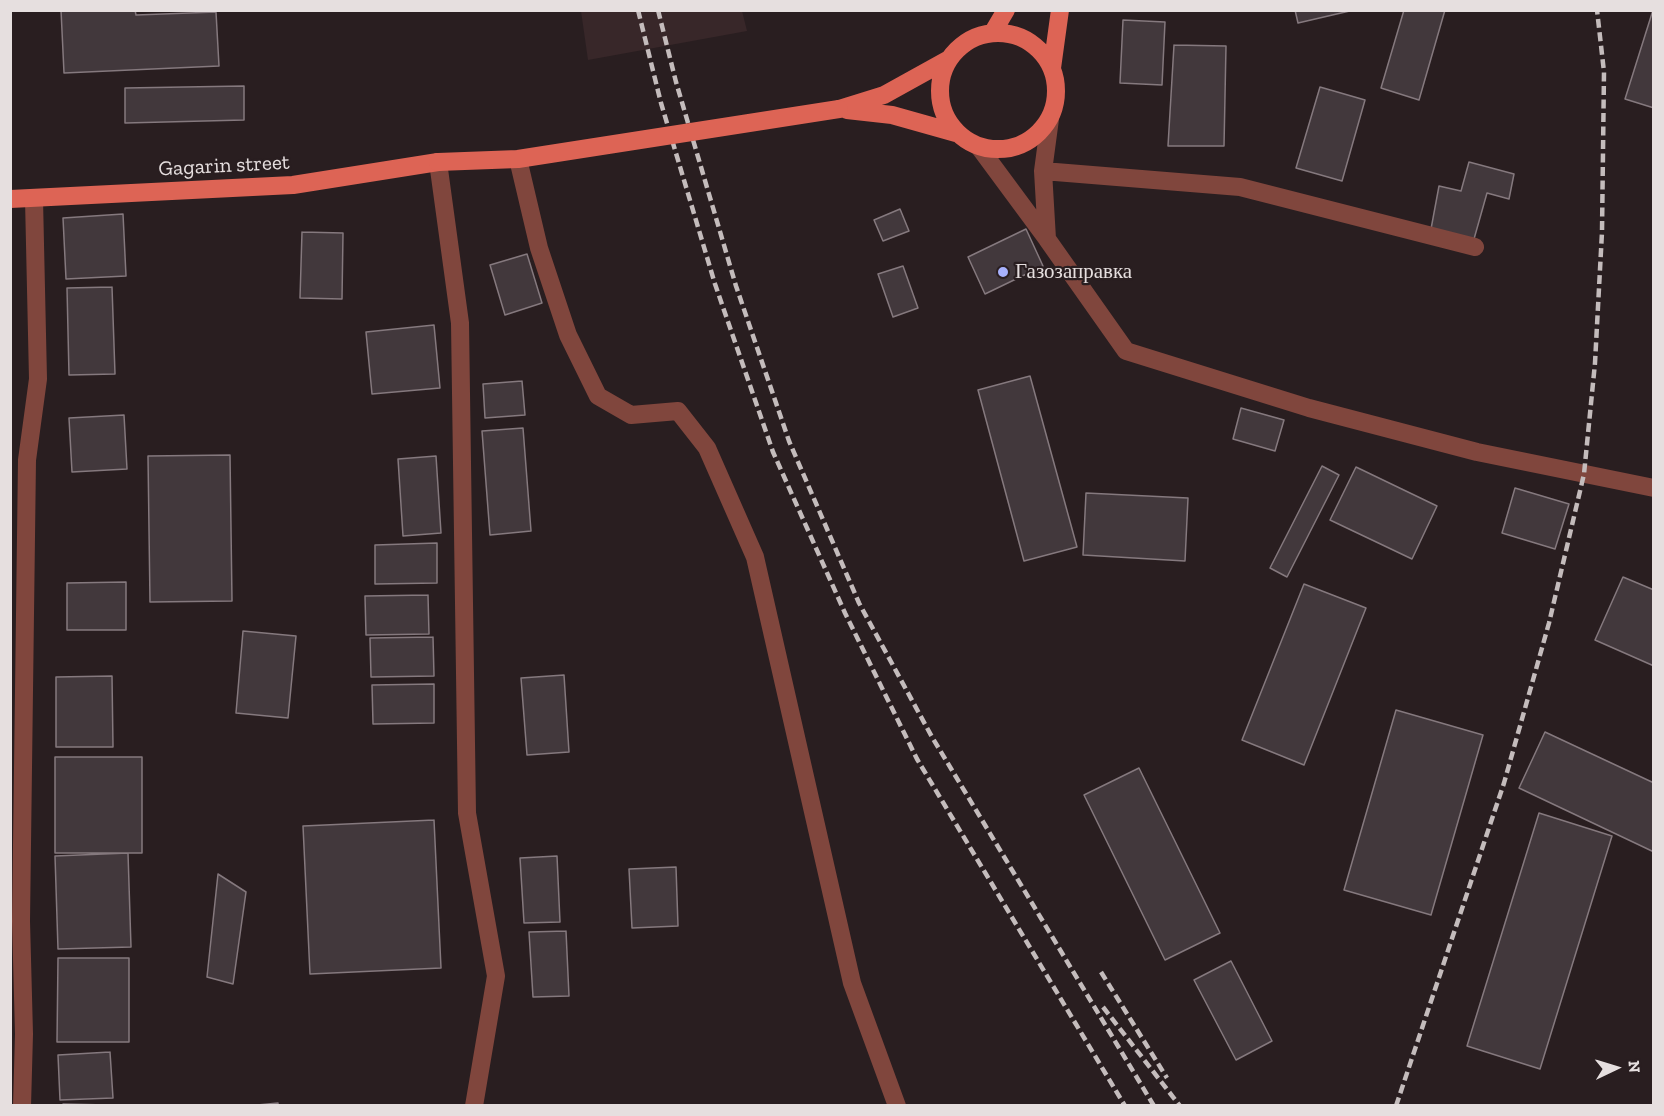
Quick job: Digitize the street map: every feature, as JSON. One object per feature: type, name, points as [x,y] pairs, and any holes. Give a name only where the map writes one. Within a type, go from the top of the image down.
[{"type":"main road","points":[[993,33],[1006,10]]},
{"type":"main road","points":[[840,109],[892,115],[956,133],[979,147],[1005,150],[1031,140],[1050,119],[1057,92],[1052,68],[1060,10]]},
{"type":"main road","points":[[840,109],[884,94],[949,59],[968,41],[993,33],[1017,36],[1038,48],[1052,68]]},
{"type":"main road","points":[[949,59],[940,84],[942,110],[956,133]]},
{"type":"main road","name":"Gagarin street","points":[[10,199],[293,185],[438,162],[518,159],[840,109]]},
{"type":"street","points":[[1047,239],[1043,171],[1050,119]]},
{"type":"street","points":[[979,147],[1126,351],[1309,408],[1477,452],[1653,488]]},
{"type":"street","points":[[518,159],[539,248],[568,335],[598,396],[631,415],[678,411],[707,448],[755,557],[852,983],[897,1106]]},
{"type":"street","points":[[438,162],[460,323],[467,813],[496,976],[474,1106]]},
{"type":"street","points":[[1043,171],[1240,187],[1475,247]]},
{"type":"street","points":[[22,1106],[17,1034],[21,921],[27,460],[38,379],[34,199]]},
{"type":"shaded area","points":[[581,11],[742,11],[747,31],[588,60]]},
{"type":"building","points":[[61,10],[135,10],[136,15],[216,12],[219,66],[64,73]]},
{"type":"building","points":[[1295,10],[1354,10],[1298,23]]},
{"type":"building","points":[[1404,10],[1445,10],[1419,100],[1381,88]]},
{"type":"building","points":[[1654,10],[1654,108],[1625,99]]},
{"type":"building","points":[[1123,20],[1165,22],[1162,85],[1120,83]]},
{"type":"building","points":[[1174,45],[1226,46],[1224,146],[1168,146]]},
{"type":"building","points":[[244,86],[244,120],[125,123],[125,88]]},
{"type":"building","points":[[1320,87],[1365,100],[1342,181],[1296,168]]},
{"type":"building","points":[[1469,162],[1514,174],[1509,199],[1487,193],[1474,239],[1431,229],[1439,186],[1461,191]]},
{"type":"building","points":[[900,209],[909,231],[883,241],[874,220]]},
{"type":"building","points":[[123,214],[126,276],[66,279],[63,218]]},
{"type":"building","points":[[1026,229],[1043,266],[985,294],[968,257]]},
{"type":"building","points":[[302,232],[343,233],[342,299],[300,298]]},
{"type":"building","points":[[527,254],[542,303],[505,315],[490,265]]},
{"type":"building","points":[[903,266],[918,308],[893,317],[878,274]]},
{"type":"building","points":[[112,287],[115,374],[69,375],[67,288]]},
{"type":"building","points":[[434,325],[440,388],[372,394],[366,332]]},
{"type":"building","points":[[1030,376],[1077,547],[1024,561],[978,390]]},
{"type":"building","points":[[522,381],[525,415],[485,418],[483,384]]},
{"type":"building","points":[[1241,408],[1284,420],[1275,451],[1233,439]]},
{"type":"building","points":[[124,415],[127,469],[72,472],[69,418]]},
{"type":"building","points":[[523,428],[531,531],[490,535],[482,431]]},
{"type":"building","points":[[230,455],[232,601],[150,602],[148,456]]},
{"type":"building","points":[[436,456],[441,533],[403,536],[398,459]]},
{"type":"building","points":[[1322,466],[1339,475],[1287,577],[1270,568]]},
{"type":"building","points":[[1356,467],[1437,506],[1412,559],[1330,520]]},
{"type":"building","points":[[1515,488],[1569,504],[1555,549],[1502,533]]},
{"type":"building","points":[[1086,493],[1188,498],[1185,561],[1083,555]]},
{"type":"building","points":[[437,543],[437,583],[375,584],[375,545]]},
{"type":"building","points":[[1623,577],[1654,590],[1654,666],[1595,640]]},
{"type":"building","points":[[126,582],[126,630],[67,630],[67,583]]},
{"type":"building","points":[[1304,584],[1366,608],[1304,765],[1242,740]]},
{"type":"building","points":[[428,595],[429,634],[366,635],[365,596]]},
{"type":"building","points":[[243,631],[296,636],[288,718],[236,713]]},
{"type":"building","points":[[433,637],[434,676],[371,677],[370,638]]},
{"type":"building","points":[[564,675],[569,752],[527,755],[521,678]]},
{"type":"building","points":[[112,676],[113,747],[56,747],[56,677]]},
{"type":"building","points":[[434,684],[434,723],[373,724],[372,685]]},
{"type":"building","points":[[1396,710],[1483,735],[1431,915],[1344,890]]},
{"type":"building","points":[[1545,732],[1654,783],[1654,852],[1519,788]]},
{"type":"building","points":[[55,757],[142,757],[142,853],[55,853]]},
{"type":"building","points":[[1139,768],[1220,933],[1165,960],[1084,795]]},
{"type":"building","points":[[1539,813],[1612,836],[1540,1069],[1467,1046]]},
{"type":"building","points":[[434,820],[441,968],[310,974],[303,826]]},
{"type":"building","points":[[128,853],[131,947],[58,949],[55,856]]},
{"type":"building","points":[[557,856],[560,922],[524,923],[520,858]]},
{"type":"building","points":[[676,867],[678,926],[632,928],[629,869]]},
{"type":"building","points":[[218,874],[246,892],[233,984],[207,977]]},
{"type":"building","points":[[566,931],[569,996],[533,997],[529,932]]},
{"type":"building","points":[[58,958],[129,958],[129,1042],[57,1042]]},
{"type":"building","points":[[1231,961],[1272,1041],[1236,1060],[1194,980]]},
{"type":"building","points":[[110,1052],[113,1098],[60,1100],[58,1055]]},
{"type":"building","points":[[278,1103],[278,1106],[247,1106]]},
{"type":"building","points":[[63,1104],[107,1105],[107,1106],[63,1106]]},
{"type":"railway","points":[[638,10],[661,103],[715,284],[773,452],[845,613],[917,759],[1125,1106]]},
{"type":"railway","points":[[658,10],[676,82],[736,286],[789,441],[859,603],[932,737],[1154,1106]]},
{"type":"railway","points":[[1396,1106],[1504,783],[1549,623],[1584,474],[1595,363],[1602,232],[1604,72],[1597,10]]},
{"type":"railway","points":[[1101,972],[1167,1078]]},
{"type":"railway","points":[[1103,1007],[1180,1106]]},
{"type":"place","name":"Газозаправка","points":[[1003,272]]}]
